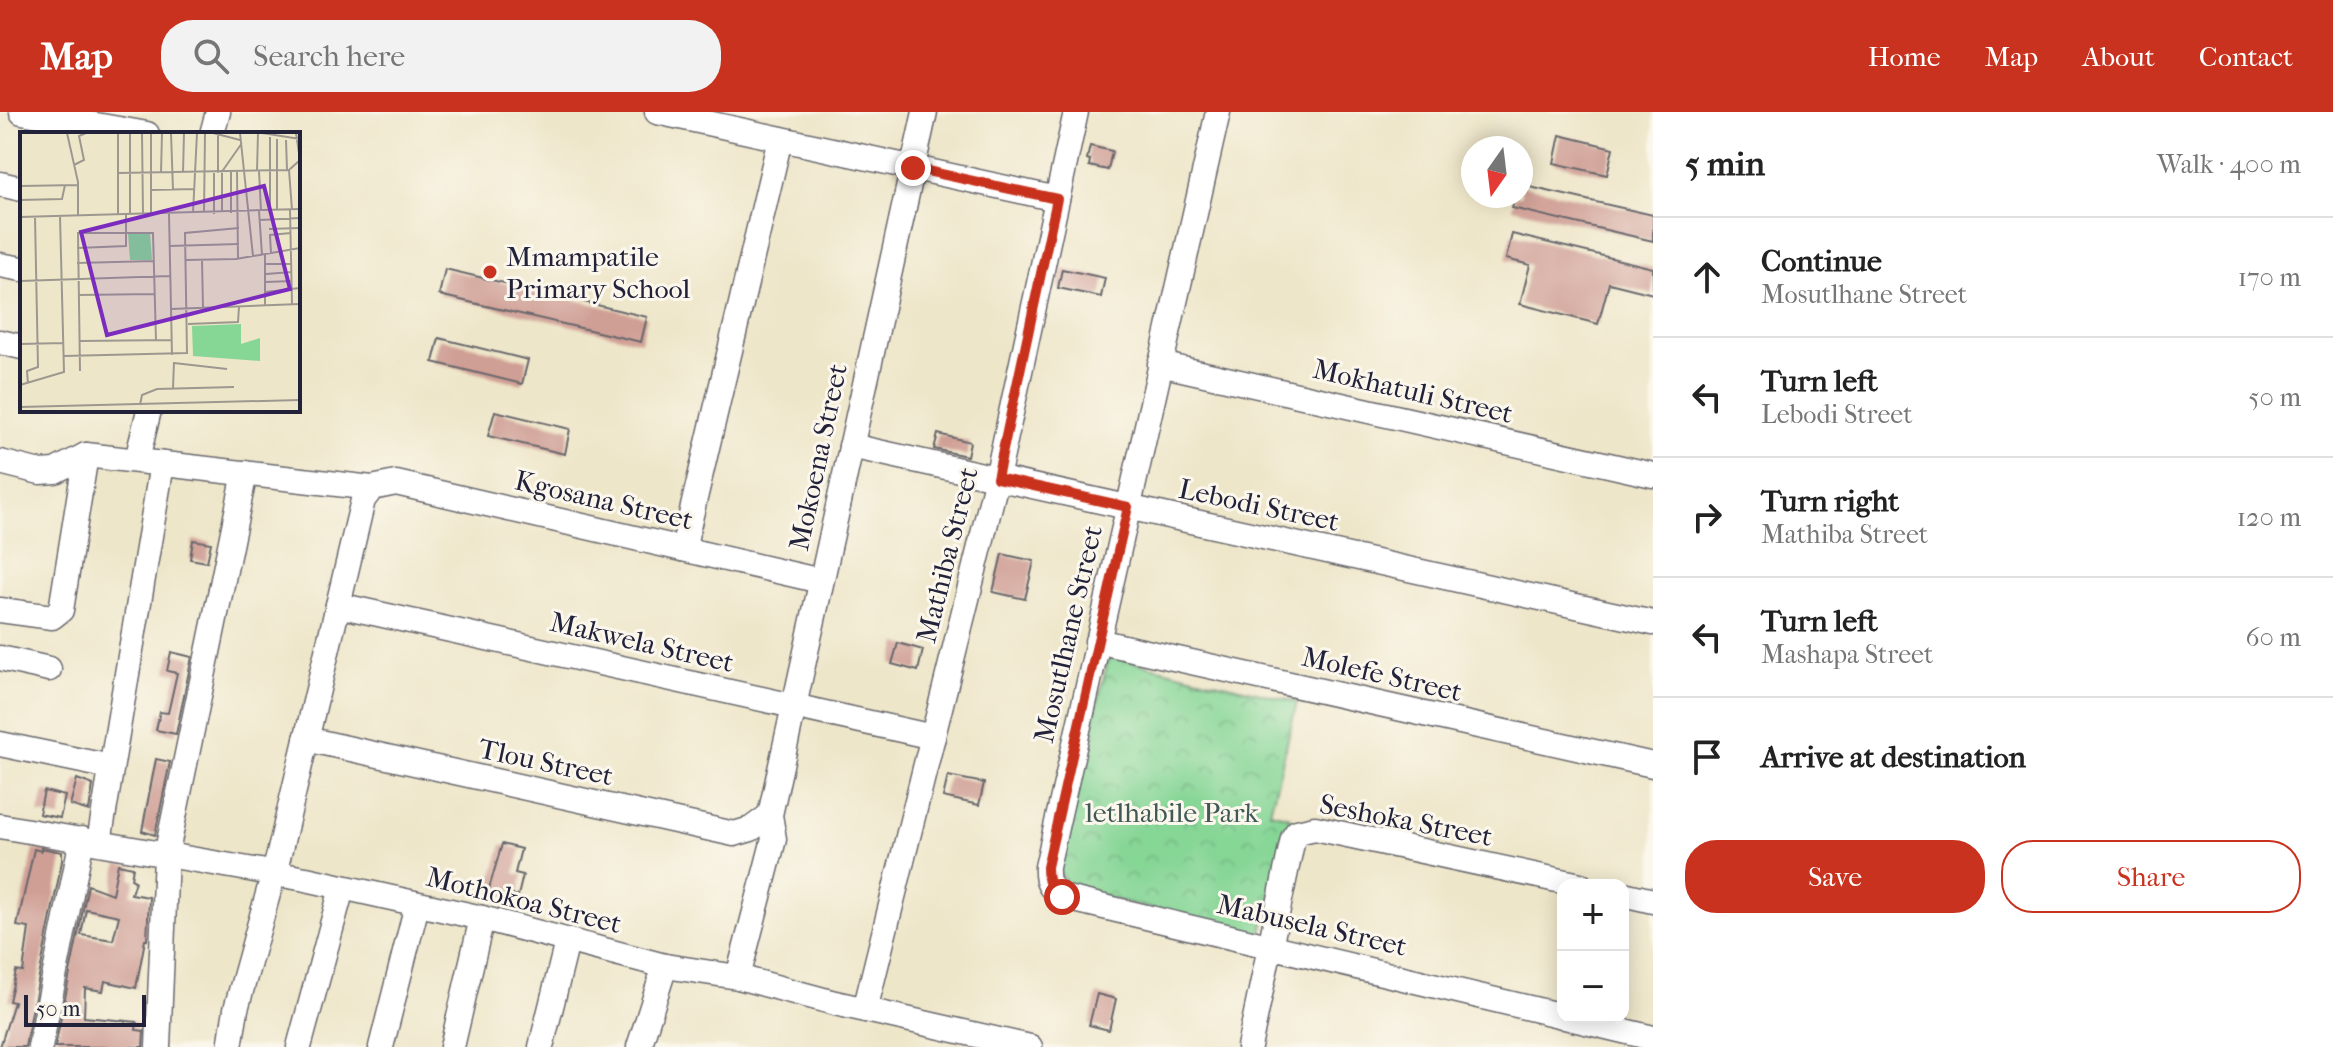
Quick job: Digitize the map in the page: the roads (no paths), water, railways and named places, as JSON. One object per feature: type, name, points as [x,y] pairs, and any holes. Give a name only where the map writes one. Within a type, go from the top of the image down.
[{"type":"street","points":[[22,112],[136,132]]},
{"type":"street","points":[[213,132],[218,112]]},
{"type":"street","points":[[657,112],[1057,199]]},
{"type":"street","name":"Mokoena Street","points":[[738,977],[774,839],[770,815],[925,112]]},
{"type":"street","name":"Mathiba Street","points":[[865,1010],[997,478],[1076,112]]},
{"type":"street","name":"Mosutlhane Street","points":[[1050,888],[1047,867],[1218,112]]},
{"type":"street","points":[[683,549],[780,139]]},
{"type":"street","points":[[0,184],[20,189]]},
{"type":"street","points":[[0,265],[20,269]]},
{"type":"street","points":[[0,342],[20,347]]},
{"type":"street","name":"Mokhatuli Street","points":[[1160,364],[1653,475]]},
{"type":"street","points":[[137,460],[149,412]]},
{"type":"street","name":"Lebodi Street","points":[[851,446],[1653,623]]},
{"type":"street","points":[[0,462],[28,471],[55,471],[86,455]]},
{"type":"street","points":[[0,610],[52,617],[61,610],[86,455]]},
{"type":"street","name":"Kgosana Street","points":[[86,455],[372,488],[396,483],[821,581]]},
{"type":"street","points":[[40,1047],[111,767],[162,464]]},
{"type":"street","points":[[158,1047],[166,856],[245,473]]},
{"type":"street","points":[[230,1047],[236,1009],[278,858],[363,500],[372,488]]},
{"type":"street","name":"Makwela Street","points":[[338,605],[933,737]]},
{"type":"street","name":"Molefe Street","points":[[1097,641],[1653,765]]},
{"type":"street","points":[[0,658],[49,669]]},
{"type":"street","name":"Tlou Street","points":[[306,739],[734,834],[751,829],[770,815]]},
{"type":"street","points":[[0,744],[111,767]]},
{"type":"street","name":"Seshoka Street","points":[[1249,1047],[1293,838],[1297,832],[1315,828],[1557,880]]},
{"type":"street","name":"Mothokoa Street","points":[[2,833],[91,840],[342,888],[482,918],[665,966],[738,977],[1023,1046]]},
{"type":"street","points":[[299,1047],[342,888]]},
{"type":"street","name":"Mabusela Street","points":[[1050,888],[1062,897],[1557,1015]]},
{"type":"street","points":[[1629,895],[1653,901]]},
{"type":"street","points":[[381,1047],[417,905]]},
{"type":"street","points":[[452,1047],[482,918]]},
{"type":"street","points":[[541,1047],[567,942]]},
{"type":"street","points":[[639,1047],[665,966]]},
{"type":"street","name":"Mabusela Street","points":[[1589,1023],[1653,1038]]},
{"type":"place","name":"Mmampatile Primary School","points":[[490,272]]},
{"type":"park label","name":"letlhabile Park","points":[[1172,812]]}]
